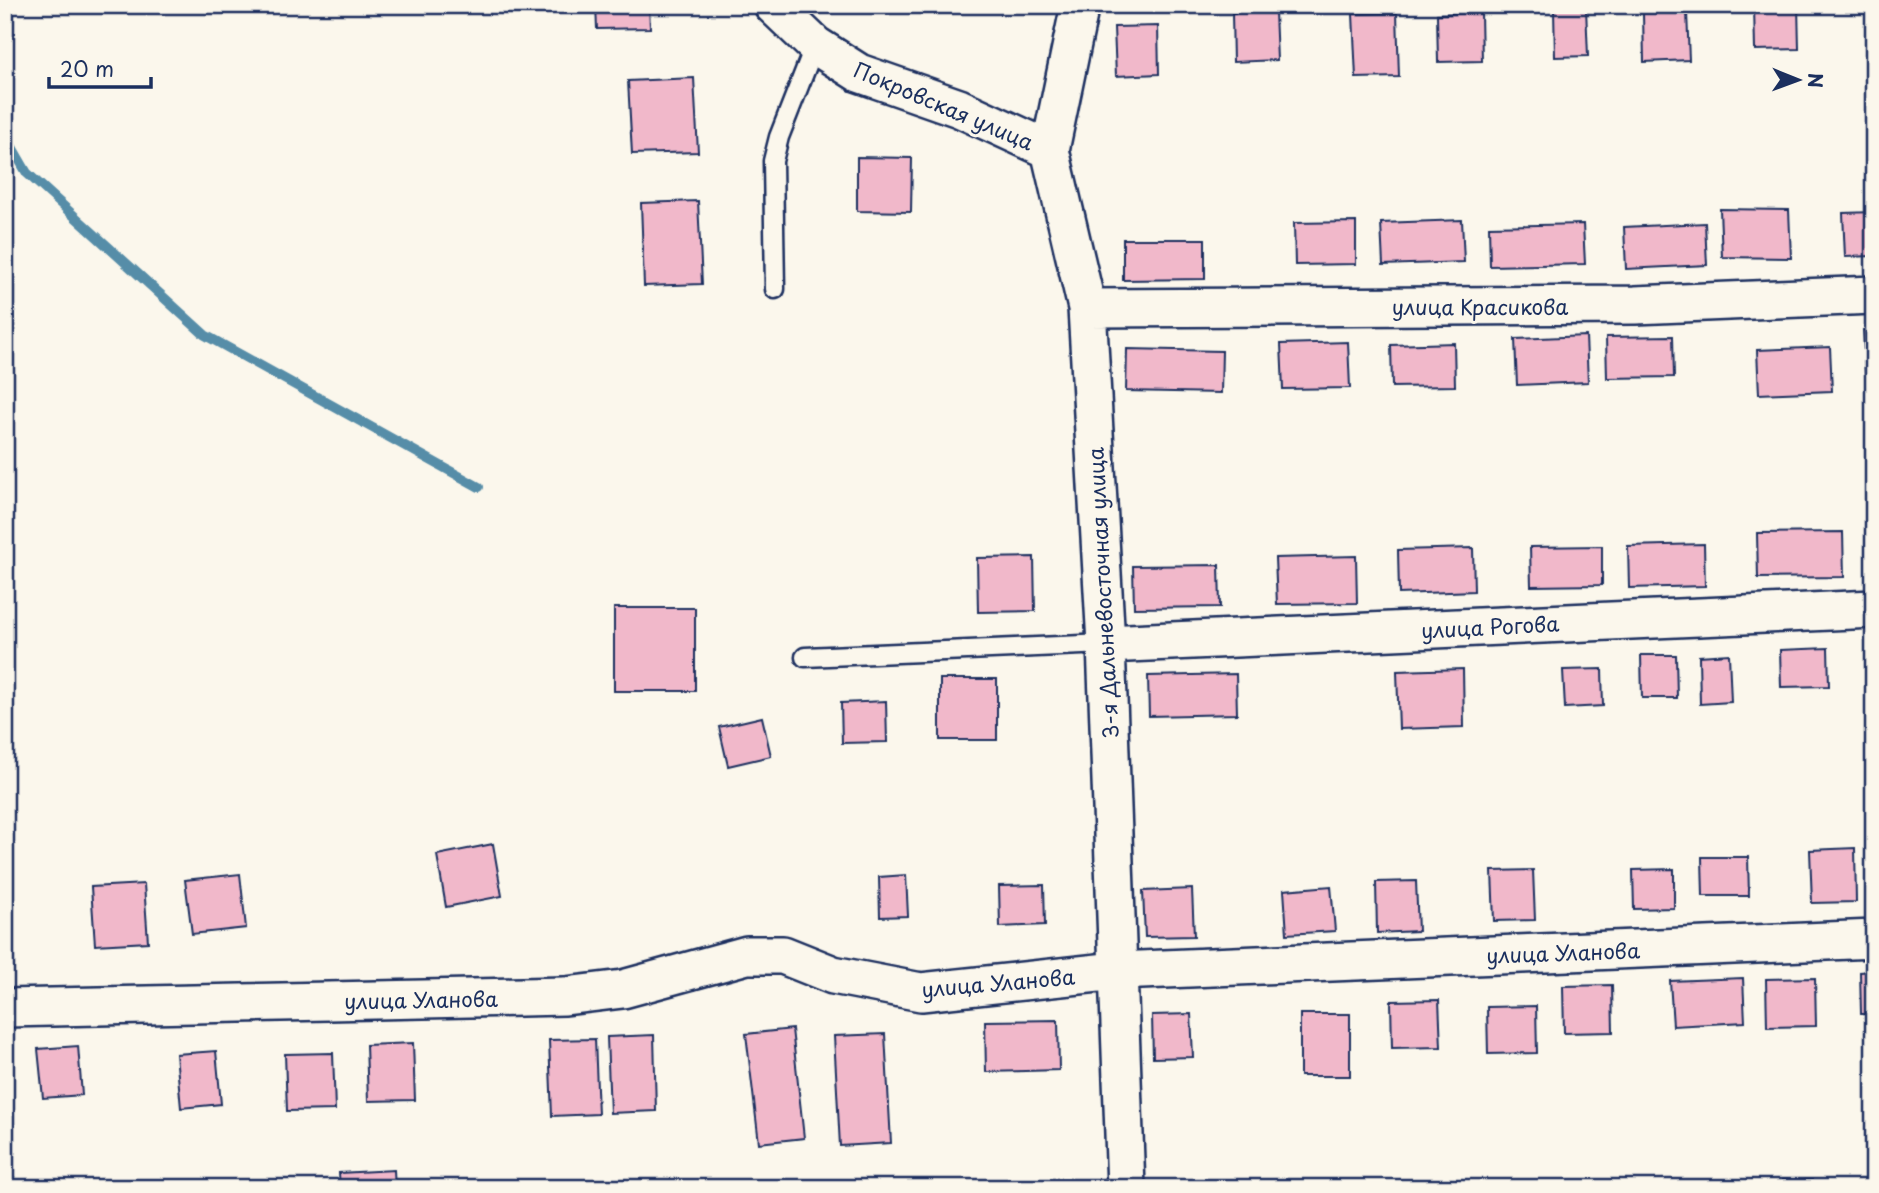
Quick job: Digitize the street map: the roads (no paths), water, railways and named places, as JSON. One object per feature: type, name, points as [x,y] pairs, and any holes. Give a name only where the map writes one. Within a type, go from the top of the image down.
[{"type":"street","name":"Покровская улица","points":[[773,5],[815,45],[859,73],[959,108],[1050,150]]},
{"type":"street","name":"3-я Дальневосточная улица","points":[[1080,5],[1050,150],[1087,308],[1106,644],[1126,1188]]},
{"type":"street","name":"улица Красикова","points":[[1087,308],[1634,306],[1874,295]]},
{"type":"street","name":"улица Рогова","points":[[1106,644],[1874,608]]},
{"type":"street","name":"улица Уланова","points":[[5,1008],[565,996],[623,989],[747,956],[783,955],[833,975],[920,992],[1117,971],[1874,939]]},
{"type":"lane","points":[[775,289],[774,161],[779,137],[815,45]]},
{"type":"lane","points":[[805,657],[1106,644]]},
{"type":"waterway","points":[[5,135],[27,173],[205,335],[479,487]]}]
